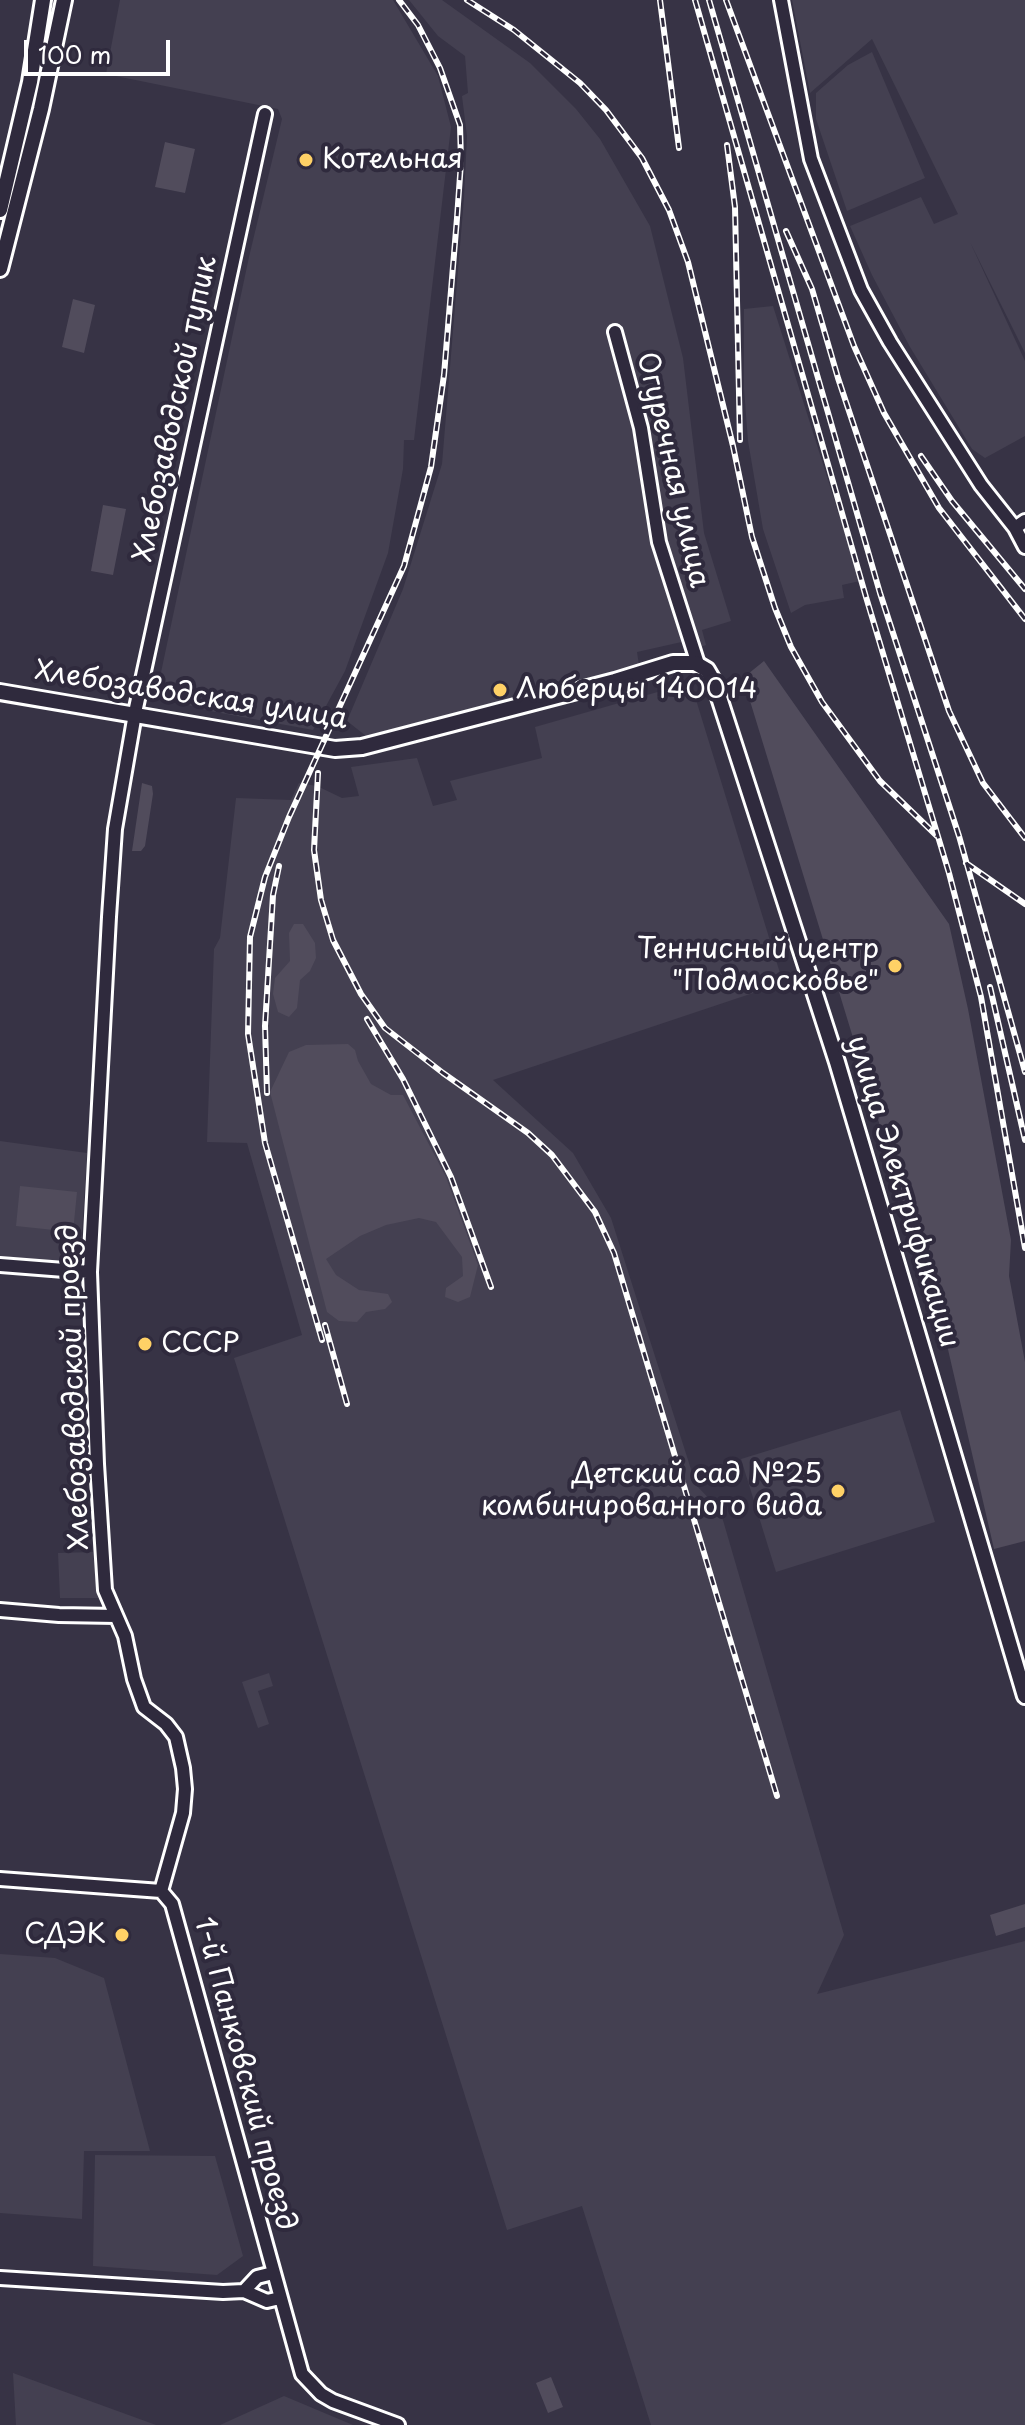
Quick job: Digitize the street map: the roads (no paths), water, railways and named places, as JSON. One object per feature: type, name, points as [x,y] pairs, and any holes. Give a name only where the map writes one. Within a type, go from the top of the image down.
[{"type":"main road","points":[[0,210],[21,125],[43,0]]},
{"type":"main road","points":[[0,269],[59,32],[64,0]]},
{"type":"main road","name":"Хлебозаводская улица","points":[[0,692],[320,747],[362,747],[673,663],[684,661],[698,664]]},
{"type":"main road","name":"улица Электрификации","points":[[698,664],[707,670],[714,682],[837,1062],[1025,1696]]},
{"type":"street","points":[[781,0],[811,159],[861,290],[981,485],[1020,524],[1025,547]]},
{"type":"street","name":"Хлебозаводской тупик","points":[[135,715],[265,114]]},
{"type":"street","name":"Огуречная улица","points":[[615,332],[641,428],[659,542],[698,664]]},
{"type":"street","name":"Хлебозаводской проезд","points":[[135,715],[115,829],[90,1272],[105,1590],[125,1636],[134,1679],[144,1707],[166,1724],[176,1737],[183,1768],[183,1813],[161,1891]]},
{"type":"street","points":[[0,1265],[90,1272]]},
{"type":"street","points":[[0,1610],[116,1616]]},
{"type":"street","points":[[0,1879],[161,1891]]},
{"type":"street","name":"1-й Панковский проезд","points":[[161,1891],[172,1904],[302,2374],[309,2384],[333,2401],[398,2425]]},
{"type":"street","name":"1-й Панковский проезд","points":[[244,2291],[257,2277],[273,2273]]},
{"type":"street","points":[[0,2278],[244,2291],[267,2301],[280,2298]]},
{"type":"railway","points":[[322,1340],[265,1143],[248,1034],[250,937],[265,877],[289,817],[404,566],[431,467],[444,375],[461,162],[460,125],[440,68],[418,25],[399,0]]},
{"type":"railway","points":[[467,0],[514,30],[580,83],[606,110],[642,158],[669,210],[688,262],[752,537],[791,647],[822,702],[880,781],[937,836]]},
{"type":"railway","points":[[660,0],[679,148]]},
{"type":"railway","points":[[695,0],[866,597],[949,873],[981,997],[1025,1248]]},
{"type":"railway","points":[[709,0],[880,593],[959,836],[1025,1072]]},
{"type":"railway","points":[[726,0],[854,346],[884,413],[939,508],[1025,619]]},
{"type":"railway","points":[[727,145],[735,207],[740,440]]},
{"type":"railway","points":[[786,231],[812,289],[838,378],[949,711],[983,783],[1025,838]]},
{"type":"railway","points":[[921,456],[952,501],[1025,589]]},
{"type":"railway","points":[[318,773],[314,850],[321,900],[333,940],[361,994],[385,1028],[528,1133],[552,1155],[595,1212],[614,1253],[777,1796]]},
{"type":"railway","points":[[966,863],[1025,904]]},
{"type":"railway","points":[[267,1093],[265,1026],[273,895],[279,866]]},
{"type":"railway","points":[[990,987],[1025,1140]]},
{"type":"railway","points":[[367,1019],[403,1079],[451,1177],[491,1287]]},
{"type":"railway","points":[[325,1325],[347,1404]]},
{"type":"place","name":"Котельная","points":[[306,160]]},
{"type":"place","name":"Люберцы 140014","points":[[500,690]]},
{"type":"place","name":"Теннисный центр \"Подмосковье\"","points":[[895,966]]},
{"type":"place","name":"СССР","points":[[145,1344]]},
{"type":"place","name":"Детский сад №25 комбинированного вида","points":[[838,1491]]},
{"type":"place","name":"СДЭК","points":[[122,1935]]}]
